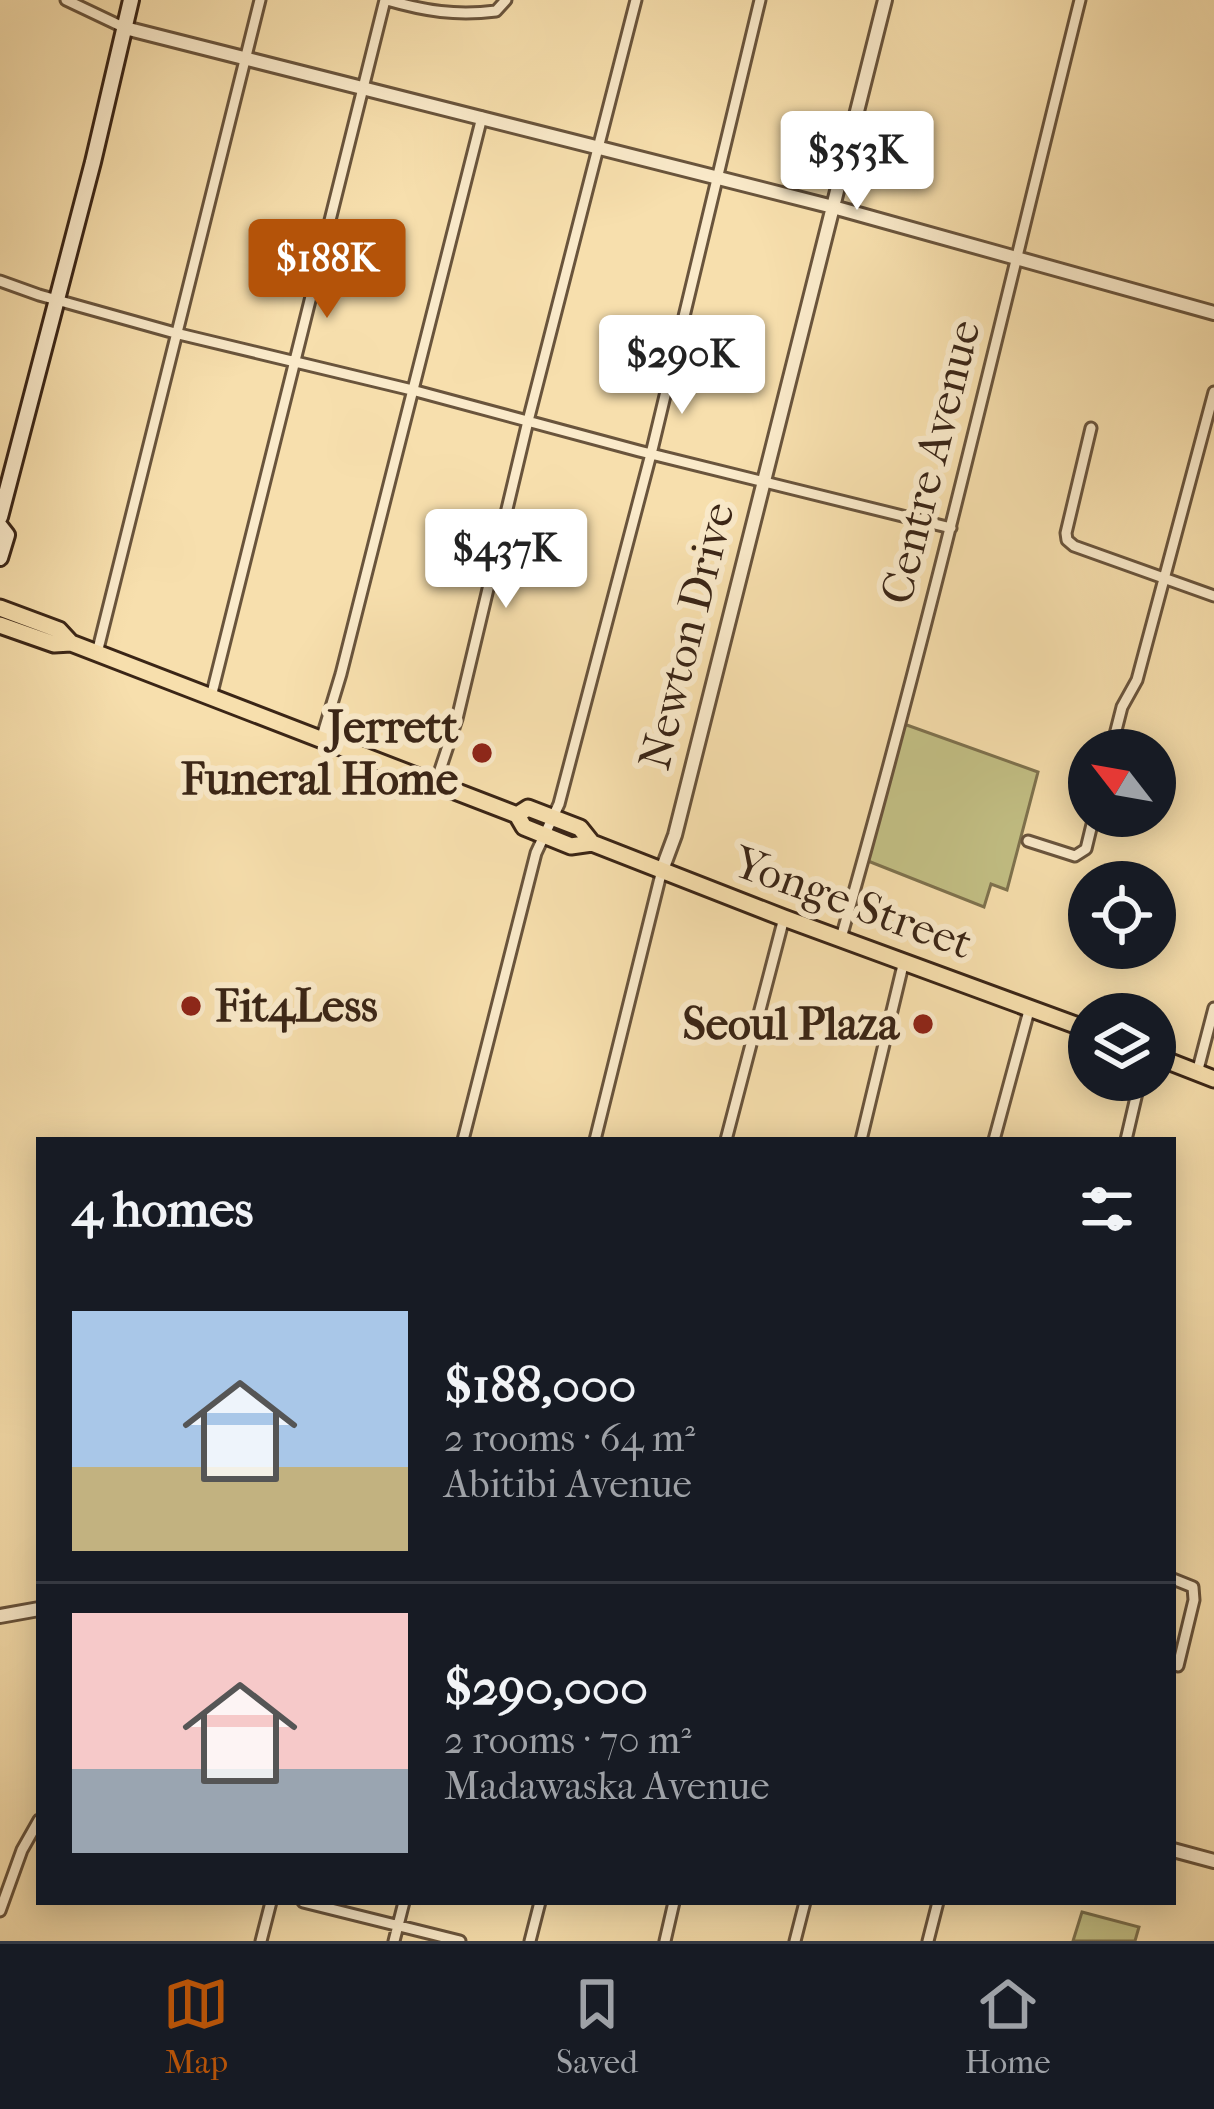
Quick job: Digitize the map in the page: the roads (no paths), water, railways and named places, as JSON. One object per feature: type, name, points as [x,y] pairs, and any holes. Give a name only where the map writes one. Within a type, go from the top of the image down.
[{"type":"main road","points":[[0,558],[7,535],[0,521],[131,0]]},
{"type":"main road","name":"Yonge Street","points":[[0,608],[59,630],[71,643]]},
{"type":"main road","name":"Yonge Street","points":[[0,626],[54,644],[71,643],[517,815],[524,827],[572,846],[592,843],[1068,1021]]},
{"type":"main road","points":[[0,639],[23,633]]},
{"type":"main road","name":"Yonge Street","points":[[517,815],[528,808],[580,828],[592,843]]},
{"type":"main road","points":[[1176,1064],[1214,1079]]},
{"type":"street","points":[[66,0],[125,28],[716,176],[1214,313]]},
{"type":"street","points":[[97,653],[260,0]]},
{"type":"street","points":[[211,697],[386,0],[433,13],[482,13],[496,11],[506,0]]},
{"type":"street","points":[[435,785],[457,719],[636,0]]},
{"type":"street","points":[[464,1137],[536,853],[560,804],[651,454],[760,0]]},
{"type":"street","name":"Newton Drive","points":[[662,870],[675,835],[885,0]]},
{"type":"street","name":"Centre Avenue","points":[[841,938],[951,528],[1080,0]]},
{"type":"street","points":[[321,740],[482,117]]},
{"type":"street","points":[[0,281],[175,333],[951,528]]},
{"type":"street","points":[[1116,729],[1137,680],[1214,392]]},
{"type":"street","points":[[1091,428],[1067,540],[1214,596]]},
{"type":"street","points":[[1028,841],[1075,856],[1086,849],[1089,837]]},
{"type":"street","points":[[597,1137],[662,870]]},
{"type":"street","points":[[727,1137],[784,918]]},
{"type":"street","points":[[862,1137],[904,962]]},
{"type":"street","points":[[995,1137],[1030,1006]]},
{"type":"street","points":[[1197,1073],[1214,1008]]},
{"type":"street","points":[[1127,1137],[1135,1101]]},
{"type":"street","points":[[1176,1581],[1192,1587],[1194,1600],[1178,1666]]},
{"type":"street","points":[[0,1616],[36,1610]]},
{"type":"street","points":[[0,1911],[36,1825]]},
{"type":"street","points":[[1176,1851],[1214,1861]]},
{"type":"street","points":[[262,1941],[270,1905]]},
{"type":"street","points":[[315,1905],[460,1941]]},
{"type":"street","points":[[394,1941],[403,1905]]},
{"type":"street","points":[[530,1941],[539,1905]]},
{"type":"street","points":[[665,1941],[673,1905]]},
{"type":"street","points":[[795,1941],[804,1905]]},
{"type":"street","points":[[928,1941],[937,1905]]},
{"type":"place","name":"Jerrett Funeral Home","points":[[482,753]]},
{"type":"place","name":"Fit4Less","points":[[191,1006]]},
{"type":"place","name":"Seoul Plaza","points":[[923,1024]]}]
